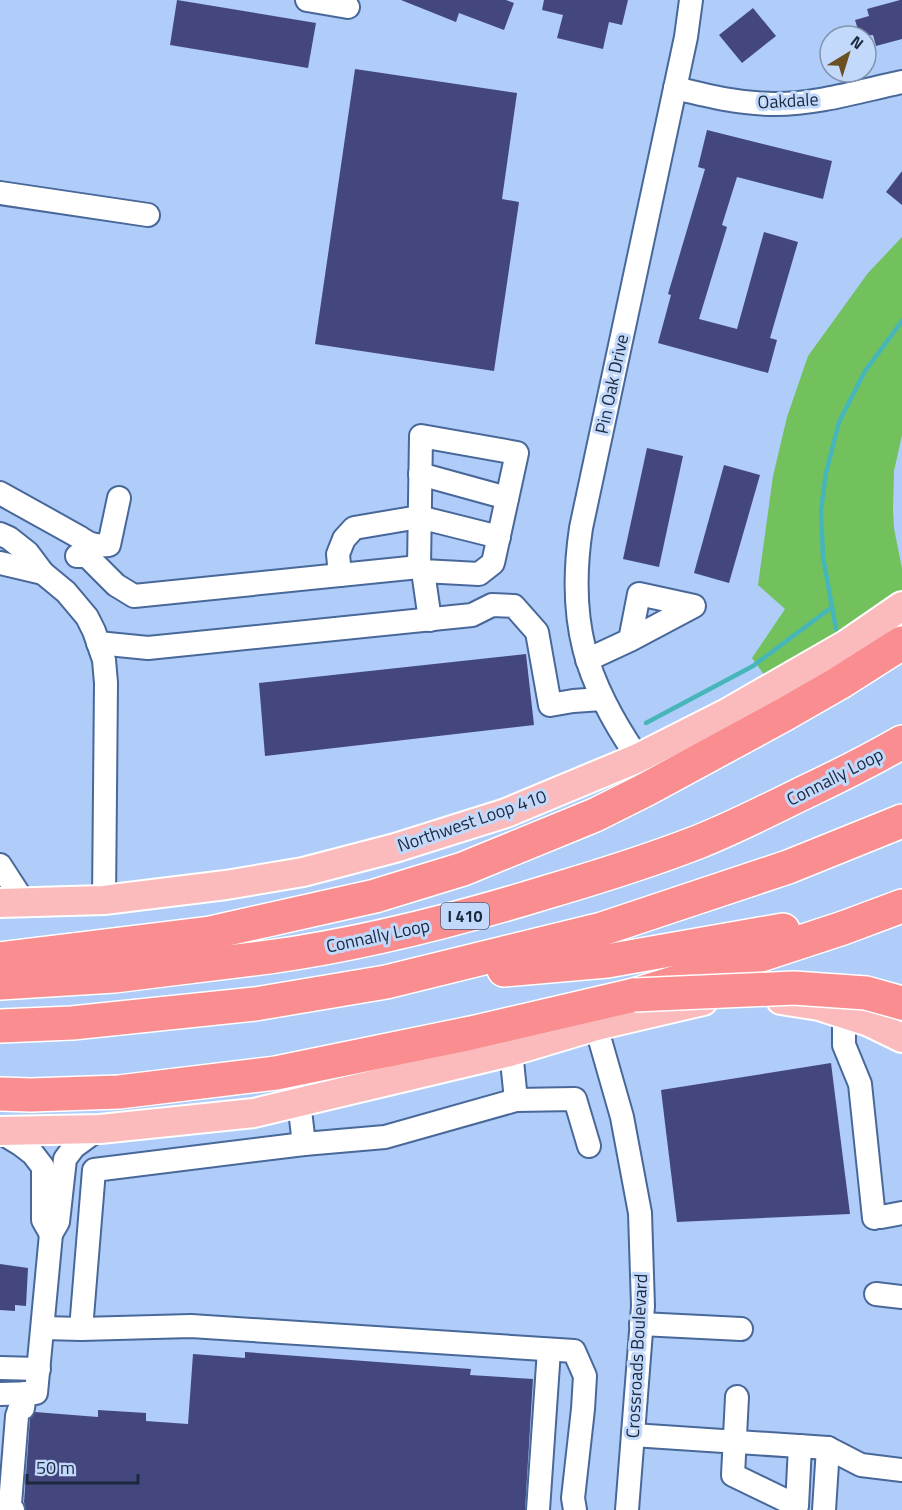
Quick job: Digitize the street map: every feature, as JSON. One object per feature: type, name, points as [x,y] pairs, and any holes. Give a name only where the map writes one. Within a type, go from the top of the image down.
[{"type":"highway","points":[[0,959],[210,933],[375,896],[463,869],[596,815],[645,790],[786,714],[902,643]]},
{"type":"highway","points":[[839,683],[902,653]]},
{"type":"highway","name":"Connally Loop","points":[[0,983],[114,976],[291,954],[420,928],[514,903],[623,869],[698,842],[823,784],[902,742]]},
{"type":"highway","name":"I 410","points":[[0,1026],[72,1023],[244,1006],[386,982],[602,929],[788,867],[902,821]]},
{"type":"highway","points":[[386,982],[607,960],[794,928],[902,904]]},
{"type":"highway","points":[[0,1094],[119,1092],[276,1073],[471,1033],[634,995],[714,971],[883,914],[902,904]]},
{"type":"highway","points":[[596,1026],[828,955],[902,925]]},
{"type":"highway","points":[[634,995],[794,988],[866,993],[902,1004]]},
{"type":"main road","name":"Northwest Loop 410","points":[[12,903],[104,900],[226,885],[303,872],[395,848],[506,813],[638,758],[727,713],[847,644],[902,606]]},
{"type":"main road","points":[[0,1131],[100,1129],[254,1113],[511,1051],[596,1026],[704,1001],[765,998],[819,1006],[869,1022],[902,1038]]},
{"type":"street","points":[[307,0],[348,8]]},
{"type":"street","name":"Pin Oak Drive","points":[[638,758],[620,732],[602,699],[587,660],[577,612],[577,556],[581,528],[686,37],[691,0]]},
{"type":"street","name":"Oakdale","points":[[675,88],[719,99],[775,104],[803,103],[902,82]]},
{"type":"street","points":[[2,193],[148,215]]},
{"type":"street","points":[[0,493],[79,537],[87,556],[116,585],[134,596],[421,569],[479,574],[493,563],[518,453],[421,436],[419,517],[421,569],[430,620]]},
{"type":"street","points":[[420,474],[507,498]]},
{"type":"street","points":[[50,578],[83,550],[109,545],[119,498]]},
{"type":"street","points":[[340,575],[338,554],[344,539],[354,528],[419,517],[499,537]]},
{"type":"street","points":[[0,534],[28,553],[87,617],[104,660],[106,683],[104,900]]},
{"type":"street","points":[[0,563],[50,578]]},
{"type":"street","points":[[99,643],[148,648],[430,620],[472,615],[492,605],[514,606],[537,632],[550,705],[602,699]]},
{"type":"street","points":[[587,660],[630,640]]},
{"type":"street","points":[[0,865],[12,903]]},
{"type":"street","points":[[844,1014],[844,1045],[860,1084],[886,1216]]},
{"type":"street","name":"Crossroads Boulevard","points":[[596,1026],[622,1117],[640,1213],[643,1306],[627,1510]]},
{"type":"street","points":[[511,1051],[516,1100]]},
{"type":"street","points":[[81,1329],[94,1170],[304,1144],[385,1137],[516,1100],[575,1099],[589,1146]]},
{"type":"street","points":[[299,1102],[304,1144]]},
{"type":"street","points":[[0,1394],[36,1393],[51,1234],[58,1222],[66,1159],[74,1147],[100,1129]]},
{"type":"street","points":[[0,1131],[33,1154],[43,1167],[43,1220],[51,1234]]},
{"type":"street","points":[[876,1294],[902,1298]]},
{"type":"street","points":[[641,1324],[741,1329]]},
{"type":"street","points":[[43,1328],[191,1326],[574,1351],[585,1376],[573,1498],[575,1510]]},
{"type":"street","points":[[538,1510],[549,1350]]},
{"type":"street","points":[[0,1368],[39,1369]]},
{"type":"street","points":[[13,1510],[10,1504],[17,1416],[22,1408],[25,1393]]},
{"type":"street","points":[[737,1397],[733,1475],[797,1508],[800,1446]]},
{"type":"street","points":[[633,1435],[828,1448],[861,1465],[902,1470]]},
{"type":"street","points":[[824,1510],[828,1448]]},
{"type":"green space","points":[[902,237],[902,435],[894,471],[893,509],[894,528],[902,569],[902,594],[765,676],[752,658],[785,609],[758,585],[773,476],[787,417],[808,356],[868,273]]},
{"type":"building","points":[[177,0],[316,23],[308,68],[170,45]]},
{"type":"building","points":[[401,0],[506,0],[514,3],[504,30],[459,13],[456,22]]},
{"type":"building","points":[[544,0],[628,0],[622,25],[609,22],[603,49],[557,38],[563,15],[542,10]]},
{"type":"building","points":[[902,0],[902,39],[878,45],[878,24],[856,24],[855,20],[869,16],[867,9]]},
{"type":"building","points":[[753,8],[776,36],[742,63],[719,35]]},
{"type":"building","points":[[355,69],[517,93],[502,199],[519,202],[494,371],[315,344]]},
{"type":"building","points":[[707,130],[832,161],[823,199],[737,177],[722,225],[727,227],[699,319],[737,329],[764,232],[798,242],[770,338],[777,340],[768,373],[658,343],[671,295],[668,294],[705,169],[698,167]]},
{"type":"building","points":[[902,171],[902,205],[886,192]]},
{"type":"building","points":[[647,448],[683,456],[659,567],[623,559]]},
{"type":"building","points":[[724,465],[760,475],[729,583],[694,573]]},
{"type":"building","points":[[526,654],[534,725],[265,756],[259,683]]},
{"type":"building","points":[[831,1063],[850,1214],[677,1222],[661,1090]]},
{"type":"building","points":[[0,1264],[28,1268],[26,1306],[15,1305],[15,1311],[0,1310]]},
{"type":"building","points":[[245,1352],[471,1369],[470,1375],[533,1379],[525,1510],[26,1510],[24,1502],[30,1419],[35,1412],[98,1417],[98,1410],[146,1413],[146,1421],[188,1424],[193,1354],[245,1358]]},
{"type":"waterway","points":[[836,629],[823,557],[821,510],[826,473],[839,422],[865,371],[902,321]]},
{"type":"waterway","points":[[646,723],[753,666],[832,607]]}]
